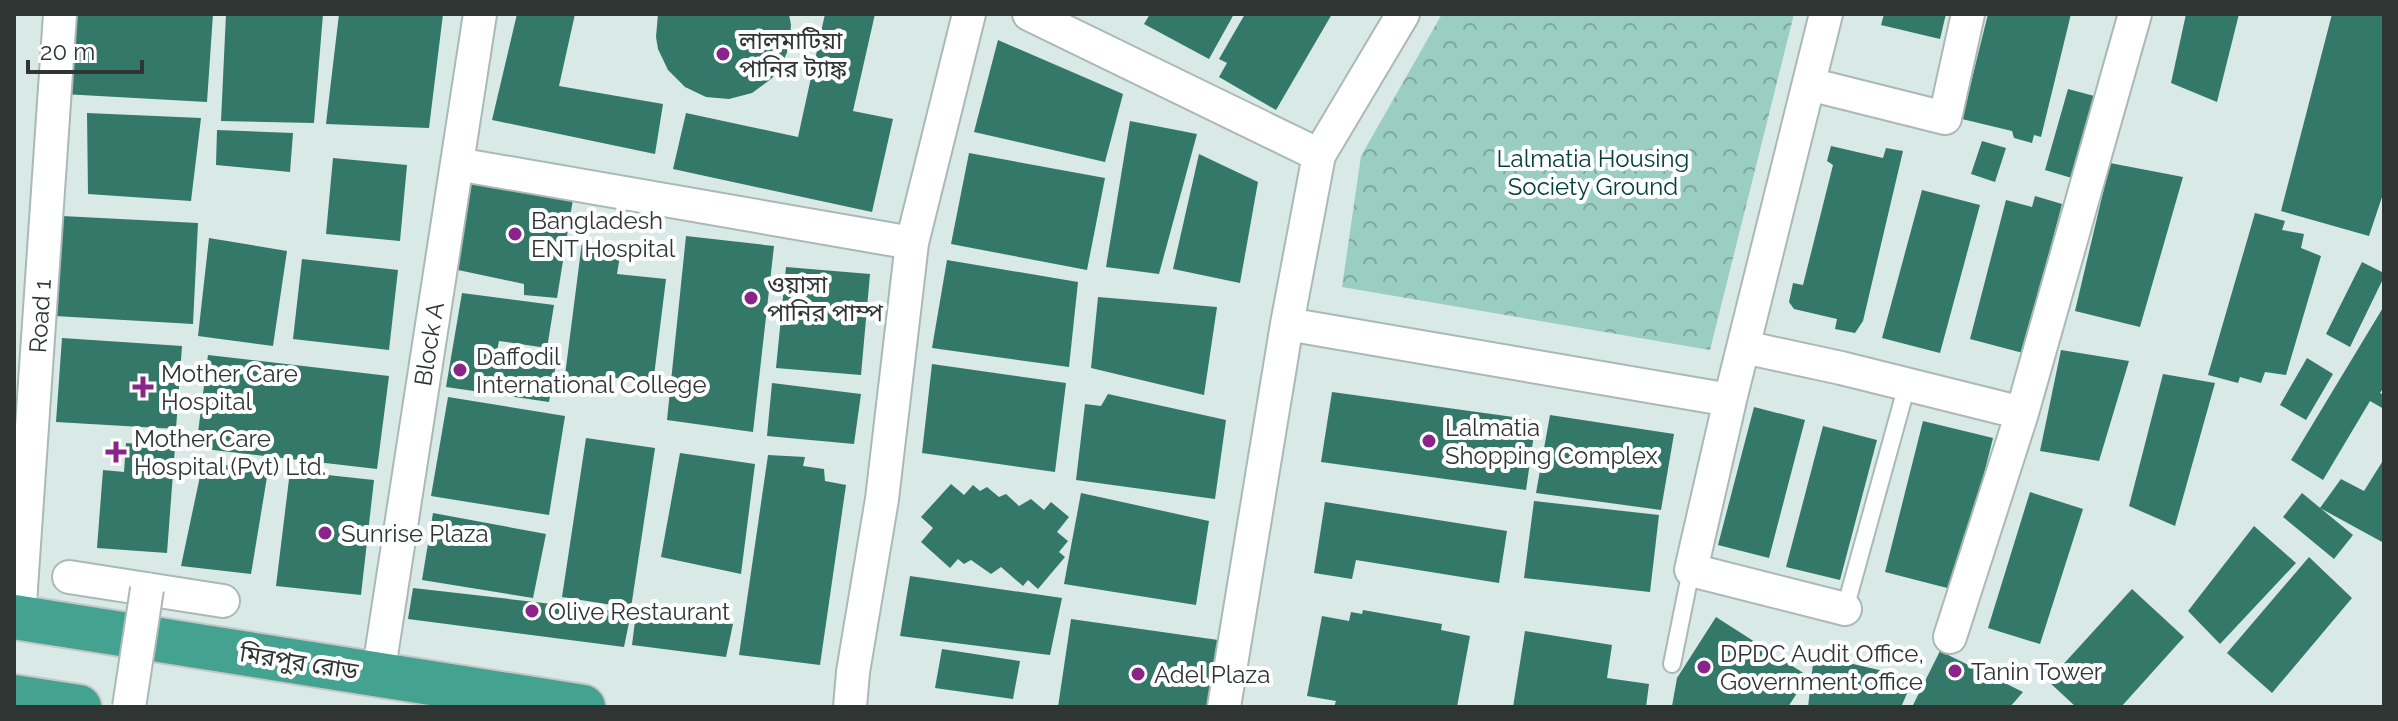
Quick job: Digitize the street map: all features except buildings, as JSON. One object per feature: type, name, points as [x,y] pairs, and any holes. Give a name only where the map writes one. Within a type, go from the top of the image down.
[{"type":"highway","name":"মিরপুর রোড","points":[[17,618],[583,707]]},
{"type":"highway","points":[[14,697],[79,707]]},
{"type":"street","name":"Road 1","points":[[17,618],[60,14]]},
{"type":"street","name":"Block A","points":[[378,675],[480,14]]},
{"type":"street","points":[[850,707],[882,499],[912,243],[969,14]]},
{"type":"street","points":[[1029,14],[1319,155]]},
{"type":"street","points":[[1224,707],[1287,324],[1319,155],[1403,14]]},
{"type":"street","points":[[1826,14],[1691,570],[1845,609]]},
{"type":"street","points":[[1809,84],[1945,118],[1968,14]]},
{"type":"street","points":[[1950,637],[2022,413],[2135,14]]},
{"type":"street","points":[[457,164],[912,243]]},
{"type":"street","points":[[1287,324],[1730,400]]},
{"type":"street","points":[[1744,347],[2022,413]]},
{"type":"street","points":[[69,577],[223,601]]},
{"type":"street","points":[[129,707],[147,589]]},
{"type":"lane","points":[[1845,609],[1907,385]]},
{"type":"lane","points":[[1672,664],[1691,570]]},
{"type":"green space","name":"Lalmatia Housing Society Ground","points":[[1442,14],[1794,14],[1710,350],[1342,287],[1361,156]]},
{"type":"place","name":"লালমাটিয়া পানির ট্যাঙ্ক","points":[[723,54]]},
{"type":"place","name":"Bangladesh ENT Hospital","points":[[515,234]]},
{"type":"place","name":"ওয়াসা পানির পাম্প","points":[[751,298]]},
{"type":"place","name":"Daffodil International College","points":[[460,370]]},
{"type":"place","name":"Mother Care Hospital","points":[[143,387]]},
{"type":"place","name":"Lalmatia Shopping Complex","points":[[1429,441]]},
{"type":"place","name":"Mother Care Hospital (Pvt) Ltd.","points":[[116,452]]},
{"type":"place","name":"Sunrise Plaza","points":[[325,533]]},
{"type":"place","name":"Olive Restaurant","points":[[532,611]]},
{"type":"place","name":"DPDC Audit Office, Government office","points":[[1704,667]]},
{"type":"place","name":"Tanin Tower","points":[[1955,671]]},
{"type":"place","name":"Adel Plaza","points":[[1138,674]]}]
